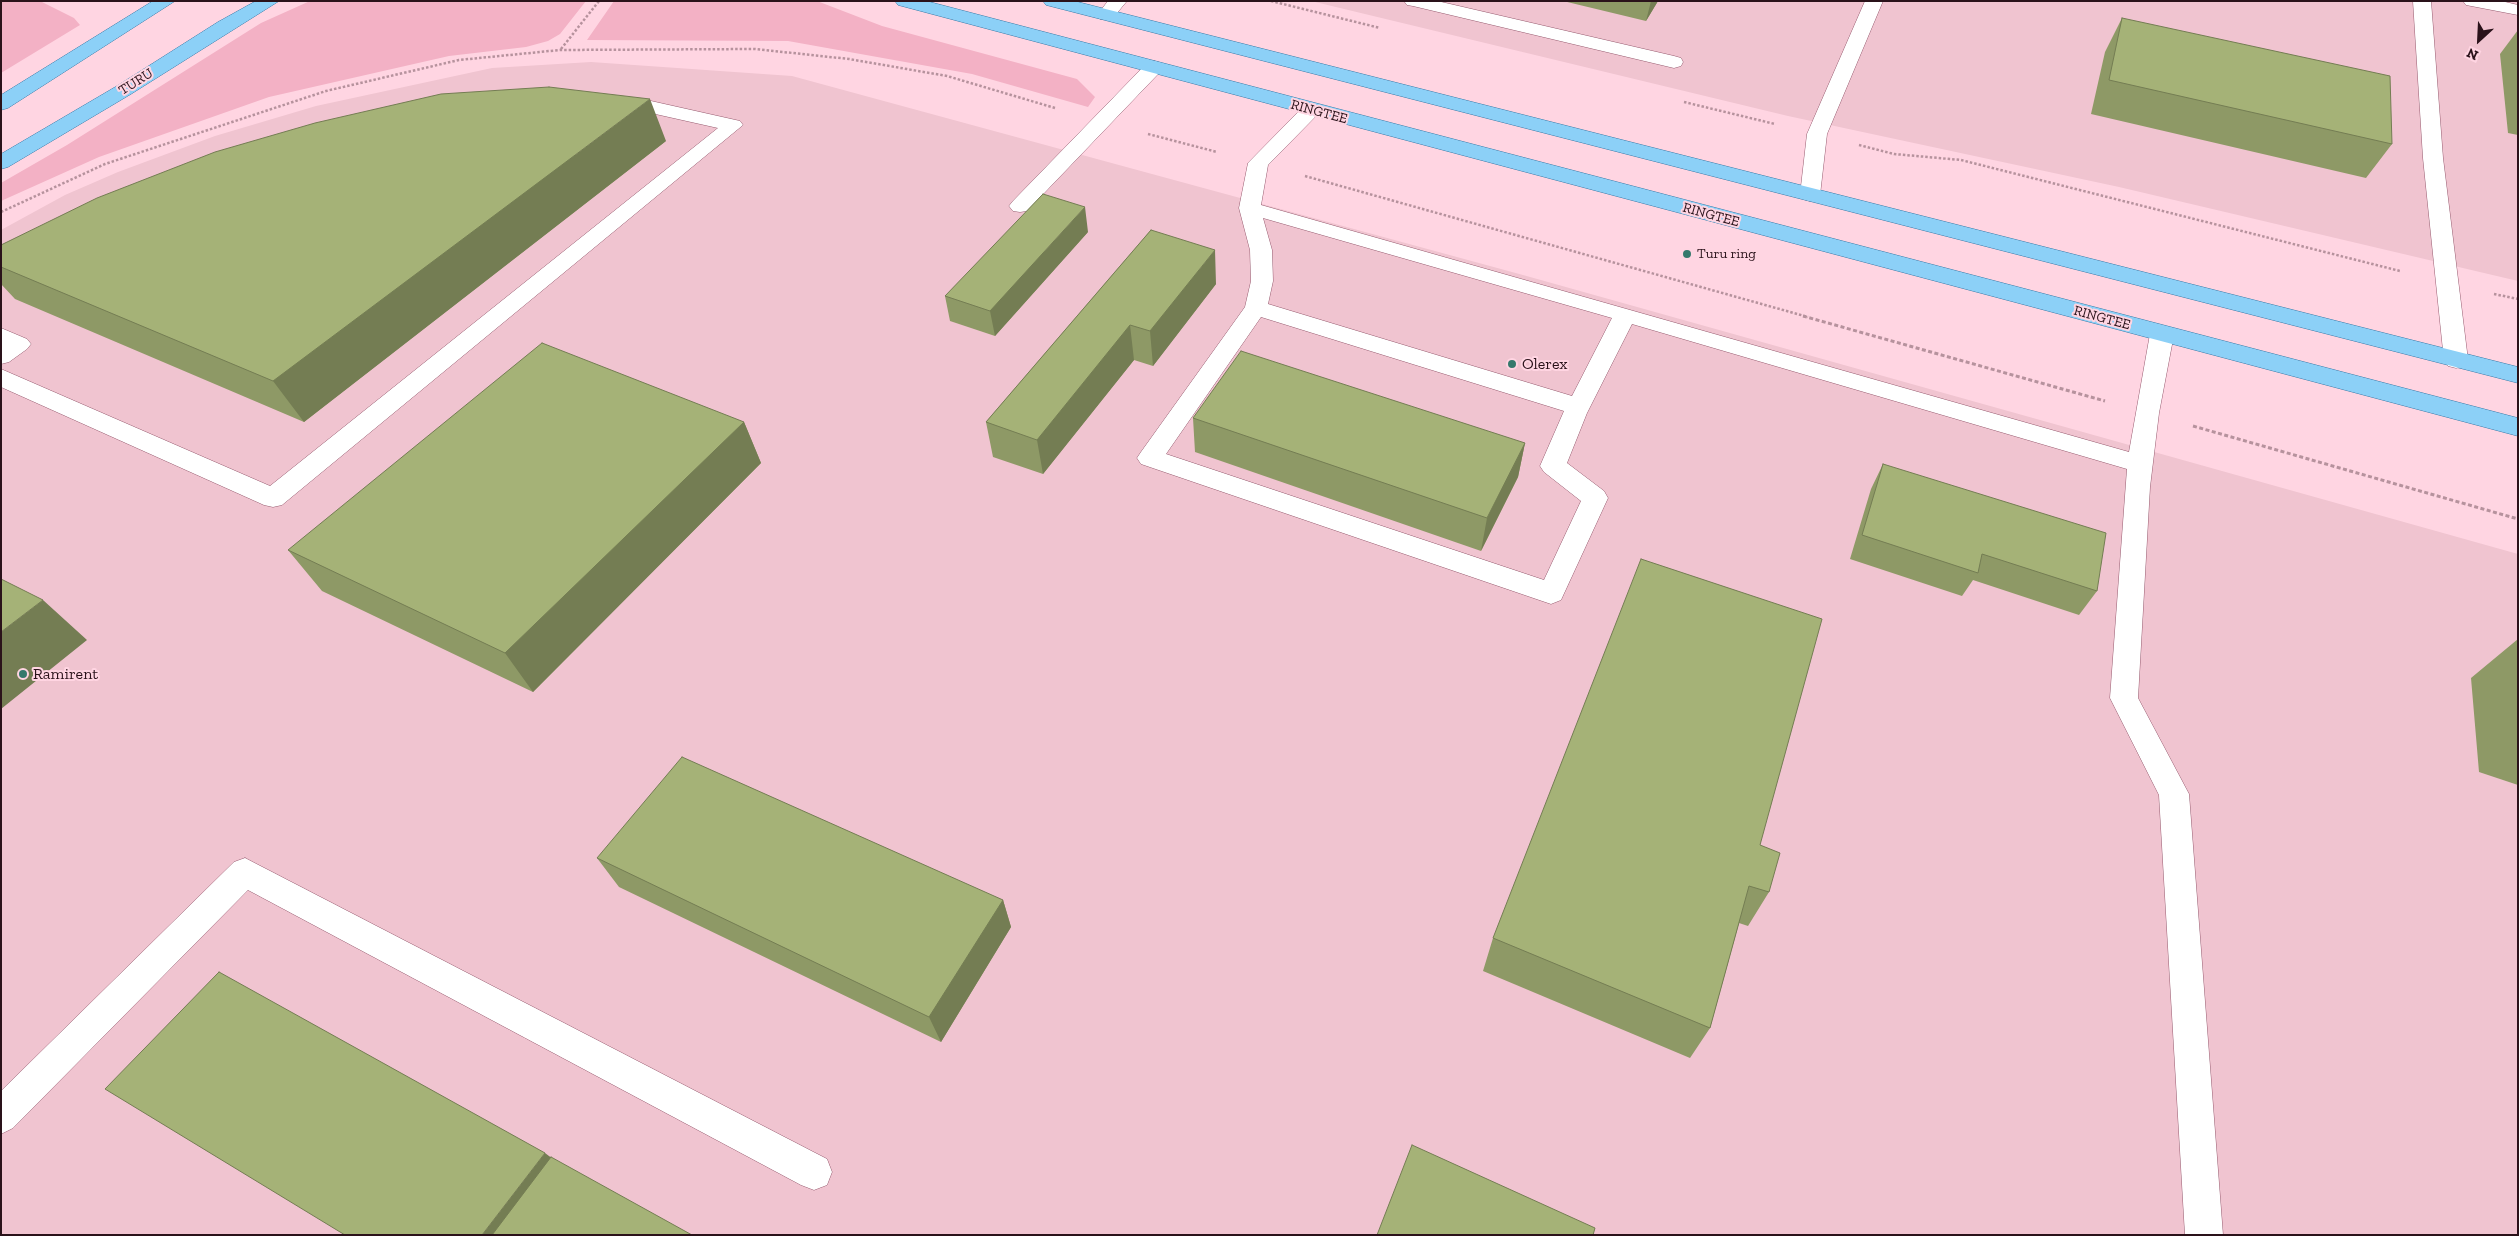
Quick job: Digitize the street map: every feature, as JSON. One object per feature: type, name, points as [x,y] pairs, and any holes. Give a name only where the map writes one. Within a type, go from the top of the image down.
[{"type":"main road","points":[[1,104],[166,1]]},
{"type":"main road","name":"TURU","points":[[1,163],[124,90],[224,26],[270,1]]},
{"type":"main road","name":"RINGTEE","points":[[904,1],[1311,110],[2518,427]]},
{"type":"main road","points":[[1052,1],[1112,8],[1810,195],[2518,376]]},
{"type":"lane","points":[[1412,1],[1674,62]]},
{"type":"lane","points":[[1810,195],[1817,134],[1874,1]]},
{"type":"lane","points":[[2422,1],[2432,158],[2456,360]]},
{"type":"lane","points":[[2472,1],[2518,10]]},
{"type":"lane","points":[[1020,206],[1154,67]]},
{"type":"lane","points":[[1,377],[274,498],[733,125],[642,104],[592,105]]},
{"type":"lane","points":[[1311,110],[1258,163],[1250,208],[1261,250],[1262,281],[1256,308],[1150,458],[1551,593],[1595,498],[1553,466],[1578,406],[1625,314]]},
{"type":"lane","points":[[1250,208],[1625,314],[2140,464]]},
{"type":"lane","points":[[1256,308],[1578,406]]},
{"type":"lane","points":[[2162,334],[2147,413],[2140,464],[2124,698],[2174,794],[2204,1235]]},
{"type":"lane","points":[[1,336],[19,344],[1,356]]},
{"type":"lane","points":[[1,1116],[246,872],[814,1172]]},
{"type":"path","points":[[560,50],[598,1]]},
{"type":"path","points":[[1271,1],[1386,29]]},
{"type":"path","points":[[1684,101],[1894,154],[1961,160],[2447,283],[2518,299]]},
{"type":"shaded area","points":[[1,1],[40,1],[74,18],[80,25],[1,73]]},
{"type":"shaded area","points":[[310,1],[586,1],[560,34],[548,41],[526,47],[449,56],[269,97],[99,157],[1,201],[1,183],[67,145],[261,23]]},
{"type":"shaded area","points":[[614,1],[817,1],[882,26],[1077,79],[1095,97],[1088,107],[972,74],[788,41],[587,40]]},
{"type":"shaded area","points":[[1311,1],[2518,1],[2518,281],[2119,187],[1788,116]]},
{"type":"shaded area","points":[[591,62],[792,76],[1523,275],[2518,554],[2518,1235],[1,1235],[1,230],[65,195],[118,172],[215,136],[316,106],[492,68]]},
{"type":"building","points":[[2122,18],[2390,76],[2392,144],[2109,80]]},
{"type":"building","points":[[549,87],[650,99],[273,381],[1,267],[1,245],[97,198],[215,152],[315,123],[441,94]]},
{"type":"building","points":[[1043,194],[1085,207],[990,311],[945,296]]},
{"type":"building","points":[[1151,230],[1215,250],[1150,331],[1130,325],[1037,440],[986,422]]},
{"type":"building","points":[[542,343],[744,422],[505,653],[288,550]]},
{"type":"building","points":[[1241,351],[1525,443],[1487,518],[1193,418]]},
{"type":"building","points":[[1883,464],[2106,533],[2097,591],[1982,554],[1978,573],[1862,535]]},
{"type":"building","points":[[1641,559],[1822,619],[1760,845],[1780,853],[1769,892],[1749,886],[1710,1028],[1493,938]]},
{"type":"building","points":[[1,579],[43,600],[1,632]]},
{"type":"building","points":[[682,757],[1003,900],[929,1017],[597,858]]},
{"type":"building","points":[[219,972],[545,1153],[482,1235],[345,1235],[105,1089]]},
{"type":"building","points":[[1412,1145],[1595,1228],[1593,1235],[1377,1235]]},
{"type":"building","points":[[551,1157],[692,1235],[492,1235]]},
{"type":"place","name":"Turu ring","points":[[1687,254]]},
{"type":"place","name":"Olerex","points":[[1512,364]]},
{"type":"place","name":"Ramirent","points":[[23,674]]}]
